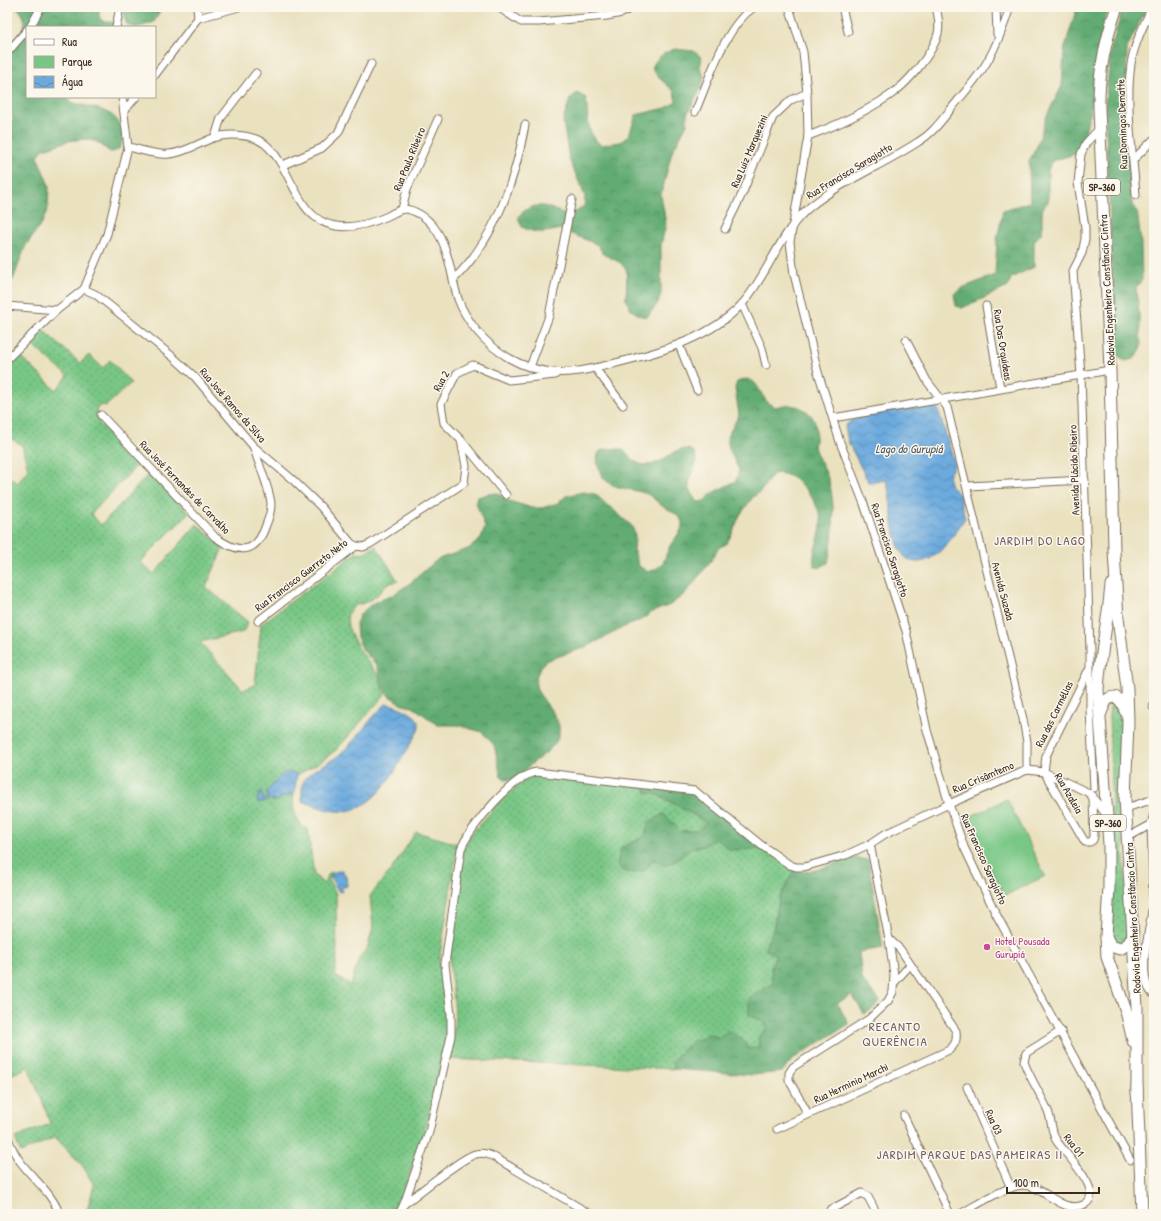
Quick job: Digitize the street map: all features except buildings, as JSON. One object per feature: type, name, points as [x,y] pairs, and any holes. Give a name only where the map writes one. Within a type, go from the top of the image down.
[{"type":"main road","name":"Rodovia Engenheiro Constâncio Cintra","points":[[1117,7],[1107,39],[1101,69],[1099,90],[1099,129],[1110,370],[1114,551],[1118,618],[1126,688],[1128,723],[1126,808],[1137,1008],[1137,1093],[1142,1214]]},
{"type":"main road","name":"Rodovia Engenheiro Constâncio Cintra","points":[[1114,551],[1109,610],[1099,667],[1098,690],[1108,818],[1110,887],[1106,936],[1107,957],[1132,1034],[1137,1093]]},
{"type":"main road","points":[[1100,718],[1107,700],[1116,698],[1123,703],[1128,723]]},
{"type":"main road","points":[[1106,936],[1111,946],[1120,949],[1129,944],[1133,935]]},
{"type":"street","points":[[116,26],[120,7]]},
{"type":"street","points":[[156,74],[198,18],[198,7]]},
{"type":"street","points":[[198,18],[239,7]]},
{"type":"street","points":[[498,7],[521,22],[539,22],[607,16],[633,7]]},
{"type":"street","points":[[695,112],[727,38],[746,12],[754,7]]},
{"type":"street","points":[[128,147],[168,155],[194,147],[215,137],[252,137],[264,143],[283,165],[304,204],[324,223],[338,227],[354,226],[372,223],[402,209],[412,210],[431,224],[448,255],[458,299],[464,313],[476,330],[492,347],[509,358],[530,367],[549,371],[572,373],[679,345],[716,326],[742,304],[763,275],[792,225],[808,136],[807,93],[801,41],[789,7]]},
{"type":"street","points":[[842,7],[848,32]]},
{"type":"street","points":[[808,136],[825,130],[889,96],[900,88],[923,61],[938,34],[939,24],[936,7]]},
{"type":"street","points":[[996,7],[997,40]]},
{"type":"street","name":"Rua Francisco Saragiotto","points":[[1010,7],[987,62],[929,134],[832,191],[803,212],[792,225],[790,242],[794,274],[818,372],[906,631],[927,730],[949,804],[964,847],[996,914],[1130,1160]]},
{"type":"street","name":"Rua Domingos Dematte","points":[[1136,195],[1130,92],[1131,64],[1137,40],[1152,7]]},
{"type":"street","points":[[31,26],[39,11]]},
{"type":"street","points":[[7,53],[26,31]]},
{"type":"street","points":[[283,165],[322,148],[338,133],[371,64]]},
{"type":"street","points":[[215,137],[221,118],[256,72]]},
{"type":"street","name":"Rua Luiz Marquezini","points":[[724,230],[743,192],[773,117],[791,100],[807,93]]},
{"type":"street","points":[[7,359],[57,310],[84,289],[107,234],[128,147],[122,98]]},
{"type":"street","points":[[124,111],[135,98]]},
{"type":"street","name":"Rua Paulo Ribeiro","points":[[402,209],[407,189],[438,119]]},
{"type":"street","points":[[454,279],[470,263],[496,220],[518,160],[525,124]]},
{"type":"street","name":"Avenida Plácido Ribeiro","points":[[1092,793],[1085,480],[1081,375],[1073,271],[1082,253],[1085,239],[1085,227],[1079,197],[1078,183],[1081,154],[1086,143],[1099,129]]},
{"type":"street","points":[[1134,159],[1154,139]]},
{"type":"street","points":[[530,367],[549,316],[572,199]]},
{"type":"street","name":"Rua José Ramos da Silva","points":[[84,289],[95,294],[173,357],[195,377],[253,446],[293,480],[321,507],[351,544],[356,546]]},
{"type":"street","points":[[742,304],[762,348],[766,365]]},
{"type":"street","points":[[7,306],[57,310]]},
{"type":"street","name":"Rua Das Orquideas","points":[[986,306],[1000,388]]},
{"type":"street","name":"Avenida Suzada","points":[[906,340],[927,381],[947,407],[968,486],[989,583],[1003,634],[1022,719],[1027,742],[1027,770]]},
{"type":"street","points":[[679,345],[697,390]]},
{"type":"street","name":"Rua 2","points":[[506,495],[461,440],[444,423],[441,404],[457,373],[472,365],[509,380],[572,373]]},
{"type":"street","points":[[595,368],[623,405]]},
{"type":"street","points":[[833,418],[941,398],[1110,370]]},
{"type":"street","name":"Rua José Fernandes de Carvalho","points":[[101,415],[215,537],[234,549],[243,549],[256,544],[262,538],[270,513],[270,496],[253,446]]},
{"type":"street","name":"Rua Francisco Guerreto Neto","points":[[258,621],[356,546],[363,547],[370,544],[464,483],[466,466],[461,440]]},
{"type":"street","points":[[968,486],[1085,480]]},
{"type":"street","name":"Rua das Carmélias","points":[[1044,772],[1046,756],[1090,668]]},
{"type":"street","points":[[1092,793],[1104,767]]},
{"type":"street","points":[[1027,770],[1044,772],[1092,793],[1108,818]]},
{"type":"street","name":"Rua Crisâmtemo","points":[[949,804],[1027,770]]},
{"type":"street","points":[[399,1214],[404,1204],[433,1116],[451,1036],[451,1014],[445,964],[461,849],[469,833],[499,798],[525,775],[537,772],[696,791],[761,845],[790,865],[796,867],[804,867],[846,855],[870,844],[885,834],[949,804]]},
{"type":"street","name":"Rua Azaleia","points":[[1044,772],[1085,842],[1090,842],[1093,840],[1094,836],[1092,793]]},
{"type":"street","points":[[1126,808],[1154,799]]},
{"type":"street","points":[[1154,814],[1153,904],[1146,938],[1145,969],[1148,987],[1154,995]]},
{"type":"street","points":[[1128,837],[1153,824]]},
{"type":"street","name":"Rua Herminio Marchi","points":[[870,844],[889,938],[894,983],[893,992],[880,1010],[793,1067],[789,1073],[791,1087],[808,1114],[942,1053],[954,1046],[957,1039],[956,1031],[900,949],[889,938]]},
{"type":"street","points":[[1146,938],[1154,935]]},
{"type":"street","points":[[894,983],[910,965]]},
{"type":"street","name":"Rua 01","points":[[960,1214],[1011,1188],[1025,1185],[1065,1205],[1074,1207],[1087,1203],[1090,1199],[1089,1189],[1082,1171],[1057,1141],[1053,1133],[1048,1112],[1024,1062],[1026,1053],[1061,1032]]},
{"type":"street","name":"Rua 03","points":[[967,1087],[1011,1188]]},
{"type":"street","points":[[777,1130],[808,1114]]},
{"type":"street","points":[[904,1116],[950,1214]]},
{"type":"street","points":[[7,1135],[17,1159],[45,1190],[60,1214]]},
{"type":"street","points":[[404,1204],[469,1156],[483,1154],[494,1157],[590,1214]]},
{"type":"street","points":[[830,1210],[862,1194],[868,1197],[877,1214]]},
{"type":"green space","points":[[16,7],[100,7],[99,16],[101,20],[106,22],[116,22],[118,26],[26,26],[26,98],[68,98],[71,102],[106,112],[119,122],[122,130],[122,141],[121,146],[112,152],[97,142],[85,139],[68,141],[44,149],[40,153],[38,158],[49,186],[48,208],[42,223],[25,247],[13,280],[7,283],[7,123],[12,122],[13,118],[7,110],[7,46],[23,28],[24,18]]},
{"type":"green space","points":[[125,7],[162,7],[154,22],[147,25],[131,26],[125,21]]},
{"type":"green space","points":[[1077,7],[1109,7],[1103,25],[1092,102],[1083,138],[1075,154],[1052,161],[1048,171],[1048,202],[1042,209],[1042,233],[1034,241],[1034,267],[1011,278],[1008,287],[962,308],[956,306],[954,294],[962,288],[995,275],[997,240],[1003,210],[1030,202],[1029,161],[1037,146],[1047,115],[1062,86],[1064,50]]},
{"type":"green space","points":[[1123,7],[1147,7],[1127,48],[1126,120],[1132,205],[1137,210],[1141,243],[1142,280],[1136,288],[1141,347],[1139,353],[1134,359],[1125,361],[1116,354],[1105,106],[1111,49]]},
{"type":"green space","points":[[675,49],[694,51],[702,58],[700,68],[704,76],[702,87],[687,114],[687,124],[672,152],[661,195],[666,224],[661,245],[661,293],[658,303],[647,317],[641,316],[631,310],[626,300],[627,271],[621,263],[603,254],[598,245],[560,229],[541,232],[531,231],[522,227],[518,217],[524,211],[535,206],[547,207],[566,215],[576,212],[584,206],[585,196],[569,159],[563,121],[570,99],[577,93],[586,98],[590,129],[592,135],[601,145],[621,142],[629,135],[636,115],[666,108],[676,102],[674,91],[658,77],[652,68],[661,56]]},
{"type":"green space","points":[[44,331],[80,363],[89,355],[103,368],[110,360],[131,383],[106,406],[103,405],[96,409],[99,423],[139,463],[91,514],[101,525],[150,473],[189,513],[140,562],[154,574],[197,524],[223,548],[206,587],[248,622],[243,632],[200,642],[243,690],[255,685],[261,624],[356,553],[363,554],[376,546],[398,581],[386,584],[377,595],[364,603],[355,605],[348,614],[347,621],[353,638],[379,677],[382,687],[386,693],[337,749],[320,762],[297,775],[295,773],[268,798],[263,799],[262,792],[258,802],[294,794],[295,815],[300,823],[308,830],[314,875],[324,884],[329,873],[333,872],[329,880],[336,894],[337,955],[335,976],[351,985],[359,958],[367,949],[373,928],[370,896],[391,870],[416,832],[458,844],[439,961],[448,1019],[447,1034],[428,1119],[402,1197],[396,1206],[385,1214],[86,1214],[94,1185],[82,1165],[55,1137],[21,1153],[15,1138],[50,1124],[28,1067],[7,1077],[7,476],[18,483],[28,469],[22,445],[7,436],[7,363],[18,354],[56,390],[68,376],[30,343]]},
{"type":"green space","points":[[746,379],[751,380],[757,386],[769,404],[775,407],[782,405],[796,406],[808,412],[813,418],[816,432],[814,445],[815,450],[828,477],[833,501],[833,532],[828,563],[819,568],[814,566],[814,554],[821,527],[821,521],[816,504],[797,481],[781,473],[773,474],[761,491],[753,497],[740,515],[726,544],[718,548],[713,558],[686,593],[670,605],[650,613],[642,620],[632,623],[586,647],[545,661],[539,670],[536,686],[538,692],[557,720],[559,734],[557,741],[545,754],[535,761],[522,774],[510,780],[505,780],[501,777],[494,745],[482,732],[457,725],[438,725],[413,707],[403,705],[389,696],[383,687],[377,666],[363,650],[357,637],[356,624],[360,614],[373,603],[391,596],[409,584],[438,559],[468,549],[481,539],[485,527],[475,500],[478,497],[498,493],[506,500],[532,508],[542,508],[558,503],[566,496],[583,492],[595,494],[632,526],[635,535],[634,551],[639,566],[648,572],[654,570],[663,562],[670,546],[682,528],[682,521],[678,516],[659,504],[649,495],[613,485],[607,481],[602,476],[599,469],[597,460],[598,455],[600,451],[619,449],[624,451],[640,464],[652,465],[677,451],[688,449],[694,452],[696,456],[695,465],[689,482],[690,490],[696,501],[701,502],[705,500],[714,492],[736,481],[739,470],[729,449],[727,437],[739,415],[735,388],[737,382]]},
{"type":"green space","points":[[1116,703],[1119,705],[1123,719],[1121,792],[1128,935],[1126,941],[1118,944],[1113,941],[1111,934],[1114,877],[1109,715],[1110,707]]},
{"type":"green space","points":[[538,775],[646,788],[646,792],[659,795],[706,822],[698,830],[681,831],[664,814],[645,836],[621,848],[652,860],[674,862],[691,848],[703,846],[716,838],[763,849],[794,870],[780,897],[773,930],[765,949],[776,955],[771,966],[773,983],[763,1021],[767,1027],[759,1037],[759,1047],[749,1049],[741,1038],[718,1037],[709,1034],[702,1039],[693,1040],[673,1061],[674,1069],[448,1059],[453,1038],[455,1016],[450,955],[463,850],[472,833],[502,799],[526,779]]},
{"type":"green space","points":[[646,788],[693,792],[763,849],[730,850],[716,838],[703,846],[691,848],[674,862],[662,865],[656,860],[652,860],[646,870],[627,872],[617,865],[621,848],[645,836],[649,822],[664,814],[681,831],[698,830],[706,822],[659,795],[646,792]]},
{"type":"green space","points":[[1007,799],[1045,876],[1004,896],[965,819]]},
{"type":"green space","points":[[854,858],[868,860],[883,948],[859,952],[862,979],[880,1001],[873,1009],[864,1014],[852,995],[837,1003],[849,1024],[793,1059],[782,1072],[753,1075],[674,1069],[672,1061],[693,1040],[702,1039],[709,1034],[718,1037],[729,1031],[741,1038],[749,1049],[759,1047],[759,1037],[767,1027],[763,1021],[749,1016],[749,998],[773,983],[771,966],[776,955],[765,949],[773,930],[780,897],[794,870],[801,872],[816,870]]},
{"type":"water","name":"Lago do Gurupiá","points":[[931,407],[938,409],[955,464],[948,476],[951,486],[959,494],[965,518],[951,539],[939,552],[925,561],[917,562],[908,559],[901,552],[897,542],[886,480],[869,483],[848,442],[845,426],[851,421],[872,413]]},
{"type":"water","points":[[386,704],[398,707],[412,714],[418,720],[419,726],[418,731],[397,767],[380,791],[359,807],[346,811],[329,810],[302,801],[304,779],[313,771],[335,758],[345,749]]},
{"type":"water","points":[[284,772],[295,773],[297,775],[294,794],[280,798],[279,801],[269,800],[258,803],[257,798],[260,795],[260,792],[262,792],[263,799],[268,798],[267,791]]},
{"type":"water","points":[[342,871],[346,876],[347,886],[341,888],[343,891],[339,892],[331,878],[333,872]]},
{"type":"place","name":"Hotel Pousada Gurupiá","points":[[987,947]]},
{"type":"district","name":"JARDIM DO LAGO","points":[[1040,540]]},
{"type":"district","name":"RECANTO QUERÊNCIA","points":[[895,1034]]},
{"type":"district","name":"JARDIM PARQUE DAS PAMEIRAS II","points":[[970,1154]]}]
